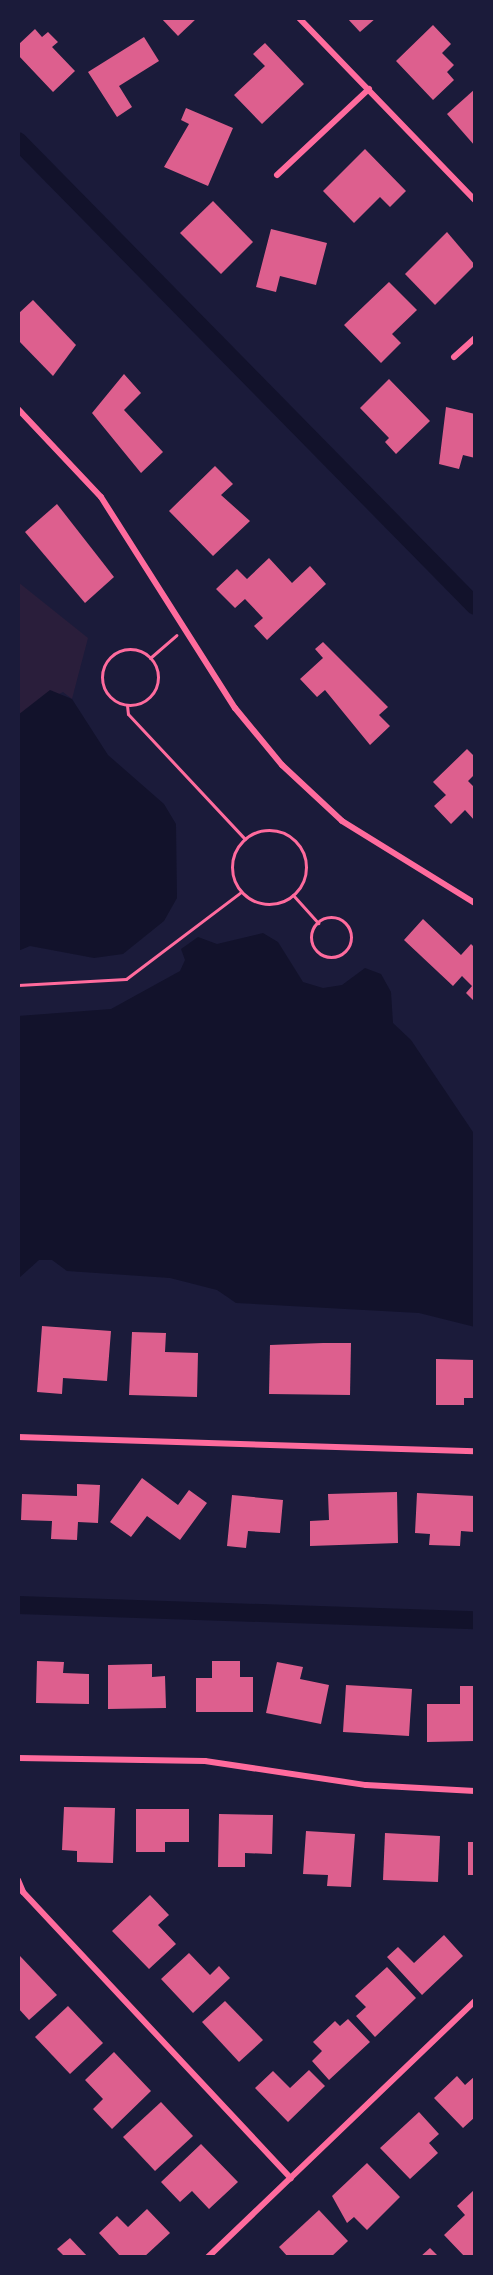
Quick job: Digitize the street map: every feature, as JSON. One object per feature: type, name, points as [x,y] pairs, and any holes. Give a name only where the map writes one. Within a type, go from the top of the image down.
[{"type":"street","points":[[299,18],[475,200]]},
{"type":"street","points":[[276,175],[369,89]]},
{"type":"street","points":[[454,357],[475,338]]},
{"type":"street","points":[[18,409],[101,497],[235,708],[282,765],[342,821],[475,903]]},
{"type":"street","points":[[18,1437],[475,1451]]},
{"type":"street","points":[[18,1758],[205,1761],[366,1785],[475,1791]]},
{"type":"street","points":[[18,1880],[23,1892],[291,2178]]},
{"type":"street","points":[[208,2257],[475,2001]]},
{"type":"path","points":[[150,658],[183,628]]},
{"type":"path","points":[[127,705],[154,689],[156,668],[150,658],[121,650],[105,665],[103,686],[127,705],[129,714],[245,840]]},
{"type":"path","points":[[272,830],[297,843],[306,870],[293,895],[266,904],[241,892],[232,865],[245,840],[272,830]]},
{"type":"path","points":[[18,985],[112,983],[141,970],[241,892]]},
{"type":"path","points":[[293,895],[318,922]]},
{"type":"path","points":[[332,917],[346,924],[351,938],[345,952],[330,957],[317,951],[311,936],[318,922],[332,917]]},
{"type":"shaded area","points":[[18,582],[88,638],[72,699],[63,692],[18,715]]},
{"type":"shaded area","points":[[50,690],[72,699],[108,755],[164,804],[176,824],[177,898],[164,921],[123,954],[94,958],[30,946],[18,951],[18,715]]},
{"type":"shaded area","points":[[263,933],[278,942],[303,982],[323,988],[342,985],[365,968],[381,974],[391,992],[393,1023],[411,1040],[475,1135],[475,1327],[419,1313],[236,1303],[217,1290],[170,1278],[67,1271],[52,1260],[39,1260],[18,1279],[18,1016],[111,1009],[180,971],[185,960],[181,949],[198,937],[217,944]]},
{"type":"building","points":[[161,18],[197,18],[178,36]]},
{"type":"building","points":[[347,18],[376,18],[360,32]]},
{"type":"building","points":[[433,25],[451,44],[442,53],[454,65],[447,72],[454,80],[433,100],[396,61]]},
{"type":"building","points":[[35,29],[42,37],[48,32],[58,42],[52,47],[75,71],[53,92],[18,55],[18,45]]},
{"type":"building","points":[[144,37],[159,61],[119,86],[132,107],[117,117],[88,72]]},
{"type":"building","points":[[265,43],[304,84],[262,124],[234,95],[265,66],[253,54]]},
{"type":"building","points":[[475,89],[475,146],[447,114]]},
{"type":"building","points":[[186,108],[233,128],[208,186],[164,167],[189,124],[181,120]]},
{"type":"building","points":[[365,149],[406,191],[390,207],[380,197],[354,223],[323,191]]},
{"type":"building","points":[[213,201],[253,242],[221,274],[180,233]]},
{"type":"building","points":[[271,229],[327,243],[316,285],[280,276],[276,292],[256,287]]},
{"type":"building","points":[[447,232],[475,265],[435,305],[405,274]]},
{"type":"building","points":[[389,282],[417,310],[392,334],[401,343],[381,363],[344,325]]},
{"type":"building","points":[[33,300],[76,345],[53,376],[18,340],[18,314]]},
{"type":"building","points":[[124,374],[141,393],[124,410],[163,452],[141,473],[92,413]]},
{"type":"building","points":[[389,379],[430,421],[396,454],[385,442],[389,438],[360,408]]},
{"type":"building","points":[[446,407],[475,414],[475,458],[463,455],[459,469],[439,464]]},
{"type":"building","points":[[215,466],[233,484],[221,495],[250,521],[213,556],[169,511]]},
{"type":"building","points":[[57,504],[114,577],[85,603],[25,532]]},
{"type":"building","points":[[269,558],[292,583],[310,566],[326,584],[267,640],[254,626],[263,618],[245,599],[235,608],[216,589],[237,569],[247,579]]},
{"type":"building","points":[[323,642],[388,707],[379,715],[390,726],[370,745],[325,690],[317,697],[300,679],[323,658],[315,649]]},
{"type":"building","points":[[467,749],[475,757],[475,774],[468,781],[475,788],[475,821],[465,810],[451,824],[434,806],[446,795],[433,782]]},
{"type":"building","points":[[423,919],[461,955],[471,944],[475,948],[475,1002],[466,993],[472,986],[462,976],[453,986],[404,940]]},
{"type":"building","points":[[42,1326],[111,1331],[107,1381],[63,1378],[62,1394],[37,1392]]},
{"type":"building","points":[[132,1332],[166,1333],[165,1352],[198,1353],[197,1397],[129,1395]]},
{"type":"building","points":[[351,1343],[350,1395],[269,1394],[270,1345]]},
{"type":"building","points":[[436,1359],[475,1360],[475,1398],[464,1398],[464,1405],[436,1405]]},
{"type":"building","points":[[142,1478],[178,1505],[189,1490],[207,1503],[180,1540],[147,1516],[131,1537],[110,1522]]},
{"type":"building","points":[[77,1484],[100,1485],[98,1523],[78,1522],[77,1540],[51,1539],[52,1521],[21,1520],[22,1494],[77,1496]]},
{"type":"building","points":[[397,1492],[398,1543],[310,1546],[310,1521],[329,1520],[328,1494]]},
{"type":"building","points":[[417,1493],[475,1496],[474,1532],[461,1531],[460,1546],[429,1545],[430,1534],[415,1533]]},
{"type":"building","points":[[232,1495],[283,1500],[280,1533],[248,1531],[246,1548],[227,1546]]},
{"type":"building","points":[[37,1661],[64,1662],[63,1673],[89,1674],[89,1704],[36,1703]]},
{"type":"building","points":[[212,1661],[240,1661],[240,1677],[253,1677],[253,1712],[196,1712],[196,1678],[212,1678]]},
{"type":"building","points":[[277,1662],[303,1667],[300,1679],[329,1685],[321,1724],[266,1713]]},
{"type":"building","points":[[152,1664],[152,1677],[165,1676],[166,1708],[108,1709],[108,1665]]},
{"type":"building","points":[[346,1685],[412,1689],[409,1736],[343,1732]]},
{"type":"building","points":[[460,1686],[475,1686],[475,1741],[427,1742],[427,1704],[460,1704]]},
{"type":"building","points":[[64,1807],[115,1808],[113,1863],[77,1862],[77,1851],[62,1850]]},
{"type":"building","points":[[136,1809],[189,1809],[189,1842],[165,1842],[165,1852],[136,1852]]},
{"type":"building","points":[[219,1814],[273,1815],[272,1854],[245,1853],[245,1867],[218,1867]]},
{"type":"building","points":[[306,1831],[355,1834],[351,1887],[327,1886],[328,1875],[303,1874]]},
{"type":"building","points":[[385,1833],[440,1836],[438,1882],[383,1880]]},
{"type":"building","points":[[468,1842],[475,1842],[475,1875],[468,1875]]},
{"type":"building","points":[[150,1895],[169,1915],[158,1925],[176,1944],[149,1969],[112,1931]]},
{"type":"building","points":[[444,1935],[463,1956],[422,1995],[387,1957],[398,1947],[414,1963]]},
{"type":"building","points":[[189,1953],[210,1975],[219,1966],[230,1978],[193,2013],[161,1979]]},
{"type":"building","points":[[20,1956],[57,1995],[29,2020],[18,2008]]},
{"type":"building","points":[[387,1967],[416,1998],[375,2037],[356,2016],[366,2007],[355,1996]]},
{"type":"building","points":[[225,2001],[263,2040],[239,2062],[202,2022]]},
{"type":"building","points":[[68,2006],[103,2043],[70,2074],[35,2037]]},
{"type":"building","points":[[348,2019],[370,2042],[329,2080],[312,2061],[322,2051],[313,2042],[335,2021],[340,2026]]},
{"type":"building","points":[[114,2052],[151,2091],[112,2129],[93,2109],[103,2099],[85,2080]]},
{"type":"building","points":[[309,2070],[325,2086],[288,2122],[255,2088],[273,2071],[290,2088]]},
{"type":"building","points":[[457,2076],[465,2085],[475,2076],[475,2117],[463,2128],[434,2098]]},
{"type":"building","points":[[161,2102],[193,2136],[155,2171],[123,2137]]},
{"type":"building","points":[[419,2112],[439,2134],[429,2143],[438,2153],[410,2179],[380,2148]]},
{"type":"building","points":[[201,2144],[238,2182],[209,2209],[192,2191],[180,2202],[161,2182]]},
{"type":"building","points":[[367,2163],[400,2197],[367,2230],[354,2217],[347,2223],[332,2196]]},
{"type":"building","points":[[474,2190],[475,2257],[465,2257],[444,2235],[465,2215],[457,2206]]},
{"type":"building","points":[[147,2209],[170,2233],[144,2257],[121,2257],[99,2233],[117,2216],[128,2227]]},
{"type":"building","points":[[319,2210],[348,2241],[331,2257],[288,2257],[279,2247]]},
{"type":"building","points":[[70,2238],[88,2257],[65,2257],[57,2249]]},
{"type":"building","points":[[430,2248],[439,2257],[420,2257]]},
{"type":"waterway","points":[[18,141],[475,606]]},
{"type":"waterway","points":[[18,1605],[475,1620]]}]
